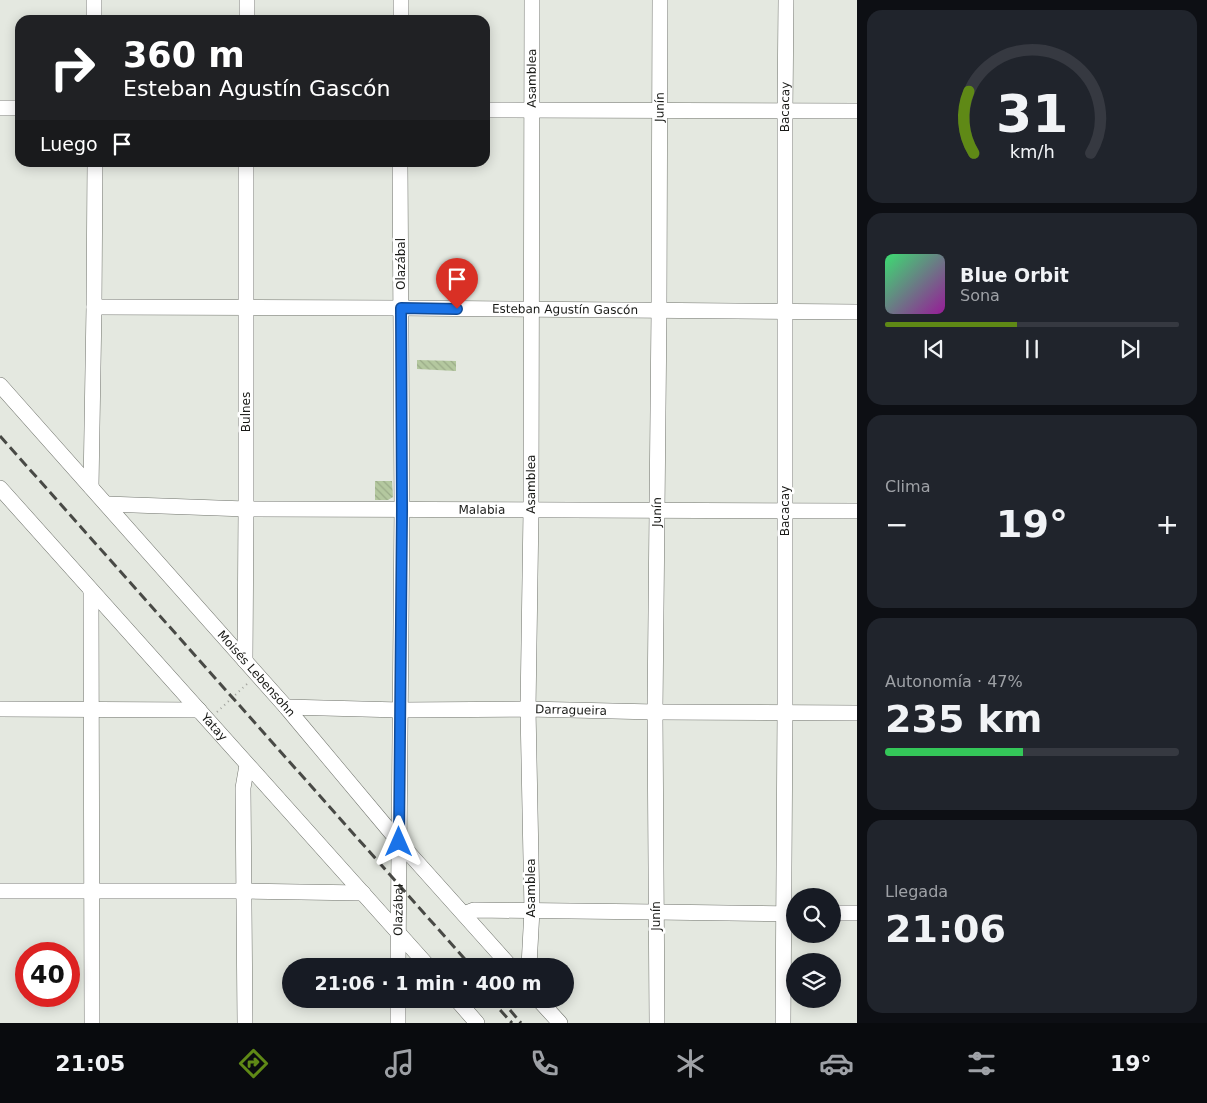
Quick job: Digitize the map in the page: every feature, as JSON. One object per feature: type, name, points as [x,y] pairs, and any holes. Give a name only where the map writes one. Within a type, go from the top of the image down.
[{"type":"street","points":[[94,0],[94,15]]},
{"type":"street","points":[[247,0],[247,15]]},
{"type":"street","points":[[401,0],[401,15]]},
{"type":"street","name":"Asamblea","points":[[529,958],[532,910],[528,709],[531,511],[532,0]]},
{"type":"street","name":"Junín","points":[[657,1023],[655,712],[660,0]]},
{"type":"street","name":"Bacacay","points":[[786,0],[785,712],[789,888]]},
{"type":"street","points":[[0,108],[15,108]]},
{"type":"street","points":[[490,110],[785,110],[857,112]]},
{"type":"street","points":[[91,487],[95,167]]},
{"type":"street","name":"Bulnes","points":[[244,661],[246,167]]},
{"type":"street","name":"Olazábal","points":[[398,958],[402,510],[400,167]]},
{"type":"street","name":"Esteban Agustín Gascón","points":[[94,307],[857,312]]},
{"type":"street","name":"Moisés Lebensohn","points":[[0,385],[286,707],[399,842],[503,958]]},
{"type":"street","name":"Yatay","points":[[0,488],[421,958]]},
{"type":"street","name":"Malabia","points":[[106,504],[246,509],[857,511]]},
{"type":"street","points":[[91,591],[92,1023]]},
{"type":"street","name":"Darragueira","points":[[286,707],[400,710],[528,709],[857,713]]},
{"type":"street","points":[[0,709],[92,710],[203,716]]},
{"type":"street","points":[[244,1023],[244,788],[247,765]]},
{"type":"street","points":[[0,891],[363,893]]},
{"type":"street","points":[[464,914],[474,910],[786,914]]},
{"type":"street","points":[[841,914],[857,913]]},
{"type":"street","name":"Bacacay","points":[[783,1023],[788,943]]},
{"type":"street","points":[[398,1008],[398,1023]]},
{"type":"street","points":[[464,1008],[477,1023]]},
{"type":"street","points":[[546,1008],[560,1023]]},
{"type":"path","points":[[203,716],[257,675]]},
{"type":"building","points":[[417,360],[456,361],[456,371],[417,369]]},
{"type":"building","points":[[375,481],[392,481],[393,497],[388,500],[375,500]]},
{"type":"railway","points":[[0,436],[464,958]]},
{"type":"railway","points":[[498,1008],[512,1023]]},
{"type":"railway","points":[[510,1010],[521,1023]]},
{"type":"route","points":[[399,842],[402,510],[401,308],[457,309]]}]
